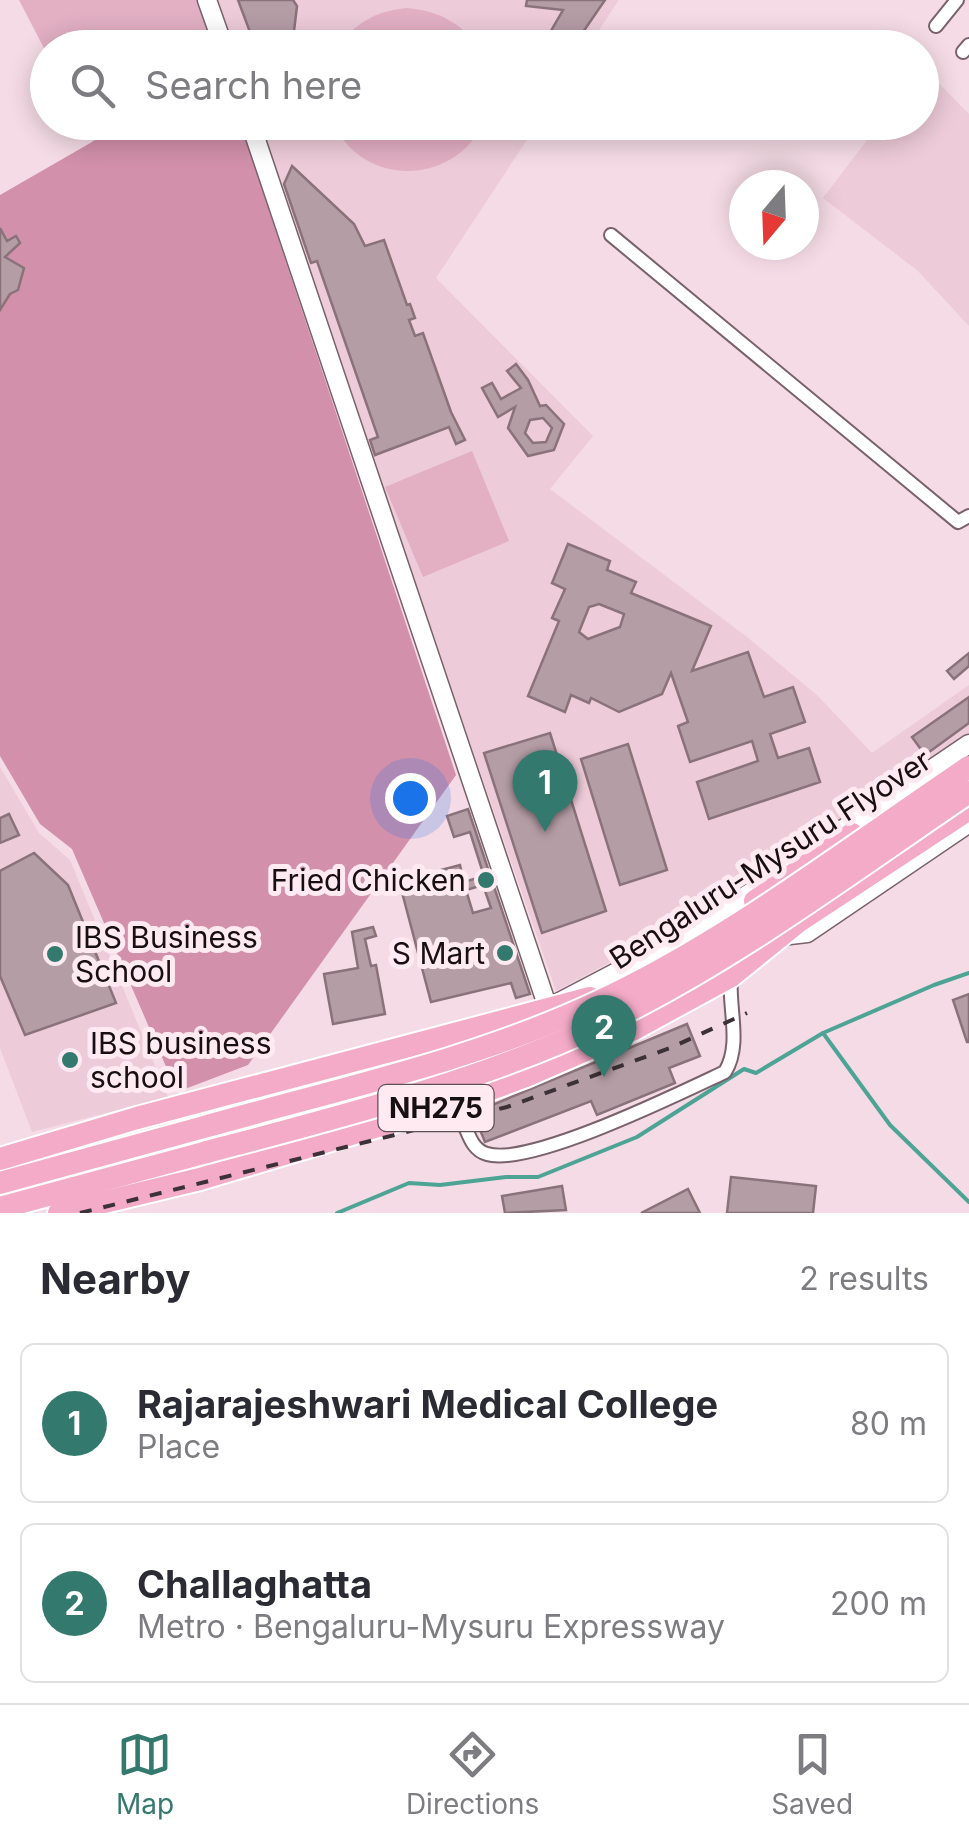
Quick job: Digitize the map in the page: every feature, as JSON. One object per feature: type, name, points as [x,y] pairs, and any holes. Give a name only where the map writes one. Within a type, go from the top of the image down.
[{"type":"highway","name":"NH275","points":[[0,1159],[210,1098],[548,1008],[580,1003],[641,973],[969,756]]},
{"type":"highway","name":"Bengaluru-Mysuru Flyover","points":[[0,1183],[471,1052],[599,1002],[702,945],[969,767]]},
{"type":"highway","name":"NH275","points":[[2,1207],[481,1072],[608,1021],[714,963],[969,792]]},
{"type":"highway","name":"NH275","points":[[2,1207],[124,1197],[200,1179],[442,1106],[526,1076],[632,1030],[731,976],[781,936],[969,809]]},
{"type":"highway","points":[[731,912],[762,952]]},
{"type":"highway","points":[[59,1213],[124,1197]]},
{"type":"street","points":[[207,0],[218,30]]},
{"type":"street","points":[[936,26],[957,0]]},
{"type":"street","points":[[256,140],[548,1008]]},
{"type":"street","points":[[610,234],[958,522],[969,516]]},
{"type":"street","name":"NH275","points":[[731,912],[969,744]]},
{"type":"street","name":"NH275","points":[[781,936],[807,933],[969,822]]},
{"type":"street","points":[[442,1106],[457,1112],[473,1144],[492,1156],[549,1148],[726,1072],[735,1056],[729,999],[731,976]]},
{"type":"shaded area","points":[[19,0],[201,0],[211,30],[35,30]]},
{"type":"shaded area","points":[[214,0],[619,0],[599,30],[224,30]]},
{"type":"shaded area","points":[[406,8],[428,11],[463,30],[352,30],[385,12]]},
{"type":"shaded area","points":[[939,83],[969,114],[969,326],[918,271],[823,198],[867,140],[939,140]]},
{"type":"shaded area","points":[[95,140],[246,140],[456,775],[248,1065],[177,1092],[72,849],[40,824],[0,756],[0,195]]},
{"type":"shaded area","points":[[261,140],[527,140],[436,278],[593,436],[550,489],[747,637],[817,695],[872,753],[969,685],[969,737],[721,903],[556,991]]},
{"type":"shaded area","points":[[344,140],[473,140],[451,159],[430,168],[408,171],[386,168],[365,159]]},
{"type":"shaded area","points":[[472,451],[509,541],[423,577],[385,487]]},
{"type":"shaded area","name":"IBS Business School","points":[[0,767],[39,833],[70,860],[168,1097],[32,1132],[0,1048]]},
{"type":"building","points":[[238,0],[293,0],[297,6],[294,30],[249,30]]},
{"type":"building","points":[[527,0],[605,0],[584,30],[551,30],[563,10],[526,6]]},
{"type":"building","points":[[292,166],[354,224],[365,246],[384,240],[415,318],[409,320],[415,336],[423,333],[465,440],[456,444],[449,427],[375,455],[370,440],[378,437],[317,261],[311,263],[284,184]]},
{"type":"building","points":[[0,228],[7,241],[16,236],[20,243],[5,257],[24,268],[18,290],[10,294],[0,310]]},
{"type":"building","points":[[516,364],[540,406],[546,405],[564,424],[554,450],[528,456],[508,428],[515,407],[498,417],[482,388],[492,383],[501,399],[521,388],[507,371]],"holes":[[[543,418],[552,428],[546,442],[533,443],[525,433],[530,420]]]},
{"type":"building","points":[[568,544],[610,561],[607,570],[636,582],[631,593],[711,626],[692,671],[748,652],[764,697],[793,687],[805,722],[770,734],[778,758],[809,748],[820,782],[709,819],[697,782],[758,761],[752,741],[690,762],[678,726],[688,722],[671,673],[662,694],[619,712],[591,698],[589,703],[571,695],[565,712],[528,696],[559,621],[552,618],[565,589],[552,583]],"holes":[[[599,604],[624,614],[620,627],[588,639],[579,632],[589,607]]]},
{"type":"building","points":[[969,653],[969,666],[954,679],[947,671]]},
{"type":"building","points":[[969,697],[969,723],[925,755],[912,737]]},
{"type":"building","points":[[550,733],[606,911],[542,933],[484,753]]},
{"type":"building","points":[[628,744],[667,870],[620,885],[581,759]]},
{"type":"building","points":[[468,809],[530,994],[516,998],[511,983],[431,1002],[399,881],[460,865],[464,882],[484,876],[470,832],[454,837],[447,816]],"holes":[[[483,885],[491,908],[473,913],[466,890]]]},
{"type":"building","points":[[9,814],[19,835],[0,843],[0,818]]},
{"type":"building","name":"IBS Business School","points":[[34,853],[68,885],[116,1003],[25,1035],[0,976],[0,871]]},
{"type":"building","points":[[373,927],[376,936],[365,939],[371,966],[376,965],[385,1014],[333,1024],[324,974],[358,968],[352,932]]},
{"type":"building","points":[[969,994],[969,1042],[967,1042],[953,1000]]},
{"type":"building","points":[[687,1024],[700,1056],[669,1068],[675,1083],[597,1115],[591,1101],[485,1142],[473,1113]]},
{"type":"building","points":[[731,1177],[816,1186],[813,1213],[727,1213]]},
{"type":"building","points":[[562,1186],[566,1210],[505,1213],[502,1196]]},
{"type":"building","points":[[688,1189],[700,1213],[641,1213]]},
{"type":"waterway","points":[[969,973],[823,1033],[890,1125],[969,1202]]},
{"type":"waterway","points":[[337,1213],[409,1183],[440,1185],[538,1177],[637,1137],[744,1069],[756,1073],[823,1033]]},
{"type":"railway","points":[[80,1213],[507,1107],[670,1048],[747,1013]]},
{"type":"place","name":"Rajarajeshwari Medical College","points":[[545,832]]},
{"type":"place","name":"Fried Chicken","points":[[486,880]]},
{"type":"place","name":"S Mart","points":[[505,953]]},
{"type":"place","name":"IBS Business School","points":[[55,954]]},
{"type":"place","name":"IBS business school","points":[[70,1060]]},
{"type":"place","name":"Challaghatta","points":[[604,1077]]}]
